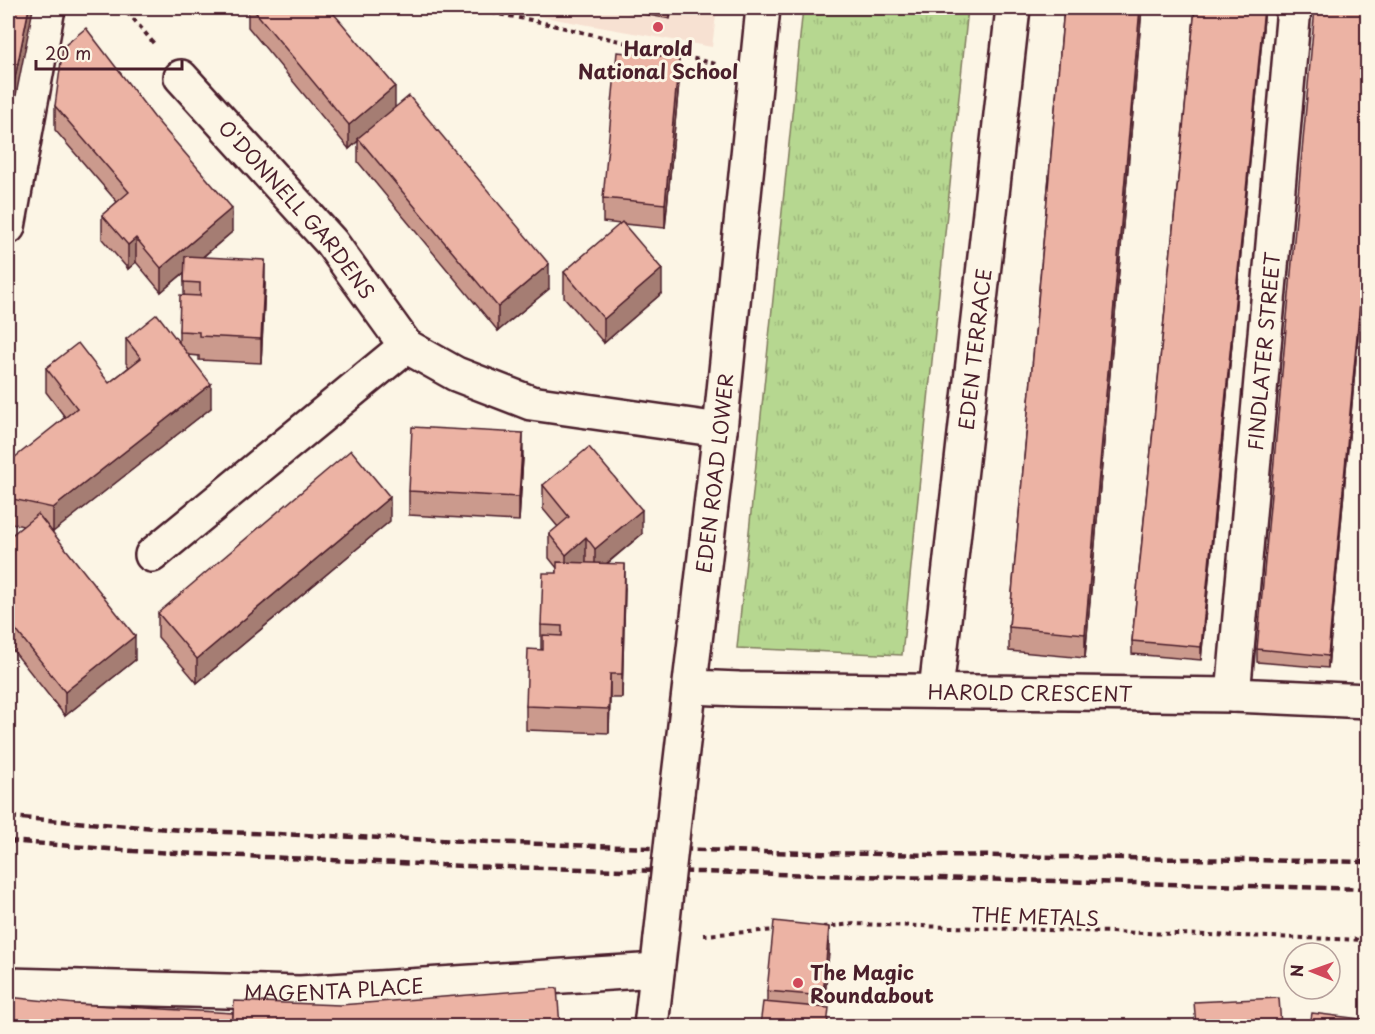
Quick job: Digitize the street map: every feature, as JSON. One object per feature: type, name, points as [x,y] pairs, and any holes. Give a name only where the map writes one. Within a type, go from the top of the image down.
[{"type":"street","points":[[8,227],[48,8]]},
{"type":"street","name":"EDEN ROAD LOWER","points":[[651,1026],[677,793],[692,687],[763,8]]},
{"type":"street","name":"EDEN TERRACE","points":[[936,691],[1013,8]]},
{"type":"street","name":"FINDLATER STREET","points":[[1233,695],[1294,8]]},
{"type":"street","name":"O'DONNELL GARDENS","points":[[181,77],[331,242],[406,346],[456,374],[531,403],[720,430]]},
{"type":"street","points":[[152,555],[406,346]]},
{"type":"street","name":"HAROLD CRESCENT","points":[[692,687],[1233,695],[1368,701]]},
{"type":"street","name":"MAGENTA PLACE","points":[[8,985],[300,993],[657,970]]},
{"type":"path","points":[[119,8],[132,17],[181,77]]},
{"type":"path","points":[[465,8],[531,20],[755,73]]},
{"type":"path","name":"THE METALS","points":[[819,927],[854,924],[1368,940]]},
{"type":"path","points":[[703,935],[784,929]]},
{"type":"shaded area","name":"Harold National School","points":[[492,8],[717,8],[712,47]]},
{"type":"green space","points":[[803,8],[968,8],[902,655],[737,648]]},
{"type":"building","points":[[8,8],[29,8],[8,112]]},
{"type":"building","points":[[252,8],[329,8],[395,86],[349,125]]},
{"type":"building","points":[[1064,8],[1140,8],[1085,634],[1009,627]]},
{"type":"building","points":[[1195,8],[1264,8],[1201,647],[1132,641]]},
{"type":"building","points":[[1315,8],[1368,8],[1368,214],[1328,656],[1257,649]]},
{"type":"building","points":[[86,28],[154,117],[232,208],[161,268],[136,238],[128,245],[102,215],[129,192],[55,106],[63,47]]},
{"type":"building","points":[[617,52],[679,58],[665,204],[603,198]]},
{"type":"building","points":[[409,96],[549,264],[498,307],[358,138]]},
{"type":"building","points":[[622,222],[662,269],[604,319],[564,272]]},
{"type":"building","points":[[185,256],[265,260],[261,339],[199,336],[199,332],[179,331],[180,295],[200,296],[200,283],[184,282]]},
{"type":"building","points":[[157,314],[211,384],[53,508],[8,498],[8,471],[14,458],[77,408],[46,368],[78,343],[109,383],[141,358],[126,339]]},
{"type":"building","points":[[412,427],[523,433],[519,497],[409,491]]},
{"type":"building","points":[[589,447],[642,510],[595,549],[586,537],[566,555],[549,534],[569,517],[543,485]]},
{"type":"building","points":[[351,450],[390,497],[197,659],[158,613]]},
{"type":"building","points":[[38,514],[135,636],[65,692],[8,620],[8,538]]},
{"type":"building","points":[[557,562],[625,564],[622,674],[610,674],[609,709],[526,706],[528,649],[543,650],[543,635],[562,636],[562,626],[541,625],[543,573],[557,573]]},
{"type":"building","name":"The Magic Roundabout","points":[[774,921],[829,927],[823,996],[767,991]]},
{"type":"building","points":[[557,988],[560,1026],[232,1026],[234,1001],[340,1005]]},
{"type":"building","points":[[8,997],[75,1004],[233,1013],[232,1026],[8,1026]]},
{"type":"building","points":[[1279,998],[1281,1026],[1196,1026],[1194,1002]]},
{"type":"building","points":[[763,1002],[829,1008],[827,1026],[760,1026]]},
{"type":"building","points":[[1312,1013],[1368,1020],[1368,1026],[1310,1026]]},
{"type":"railway","points":[[8,817],[196,831],[757,852],[1368,862]]},
{"type":"railway","points":[[8,841],[133,851],[464,866],[1368,889]]},
{"type":"place","name":"Harold National School","points":[[658,27]]},
{"type":"place","name":"The Magic Roundabout","points":[[798,983]]}]
